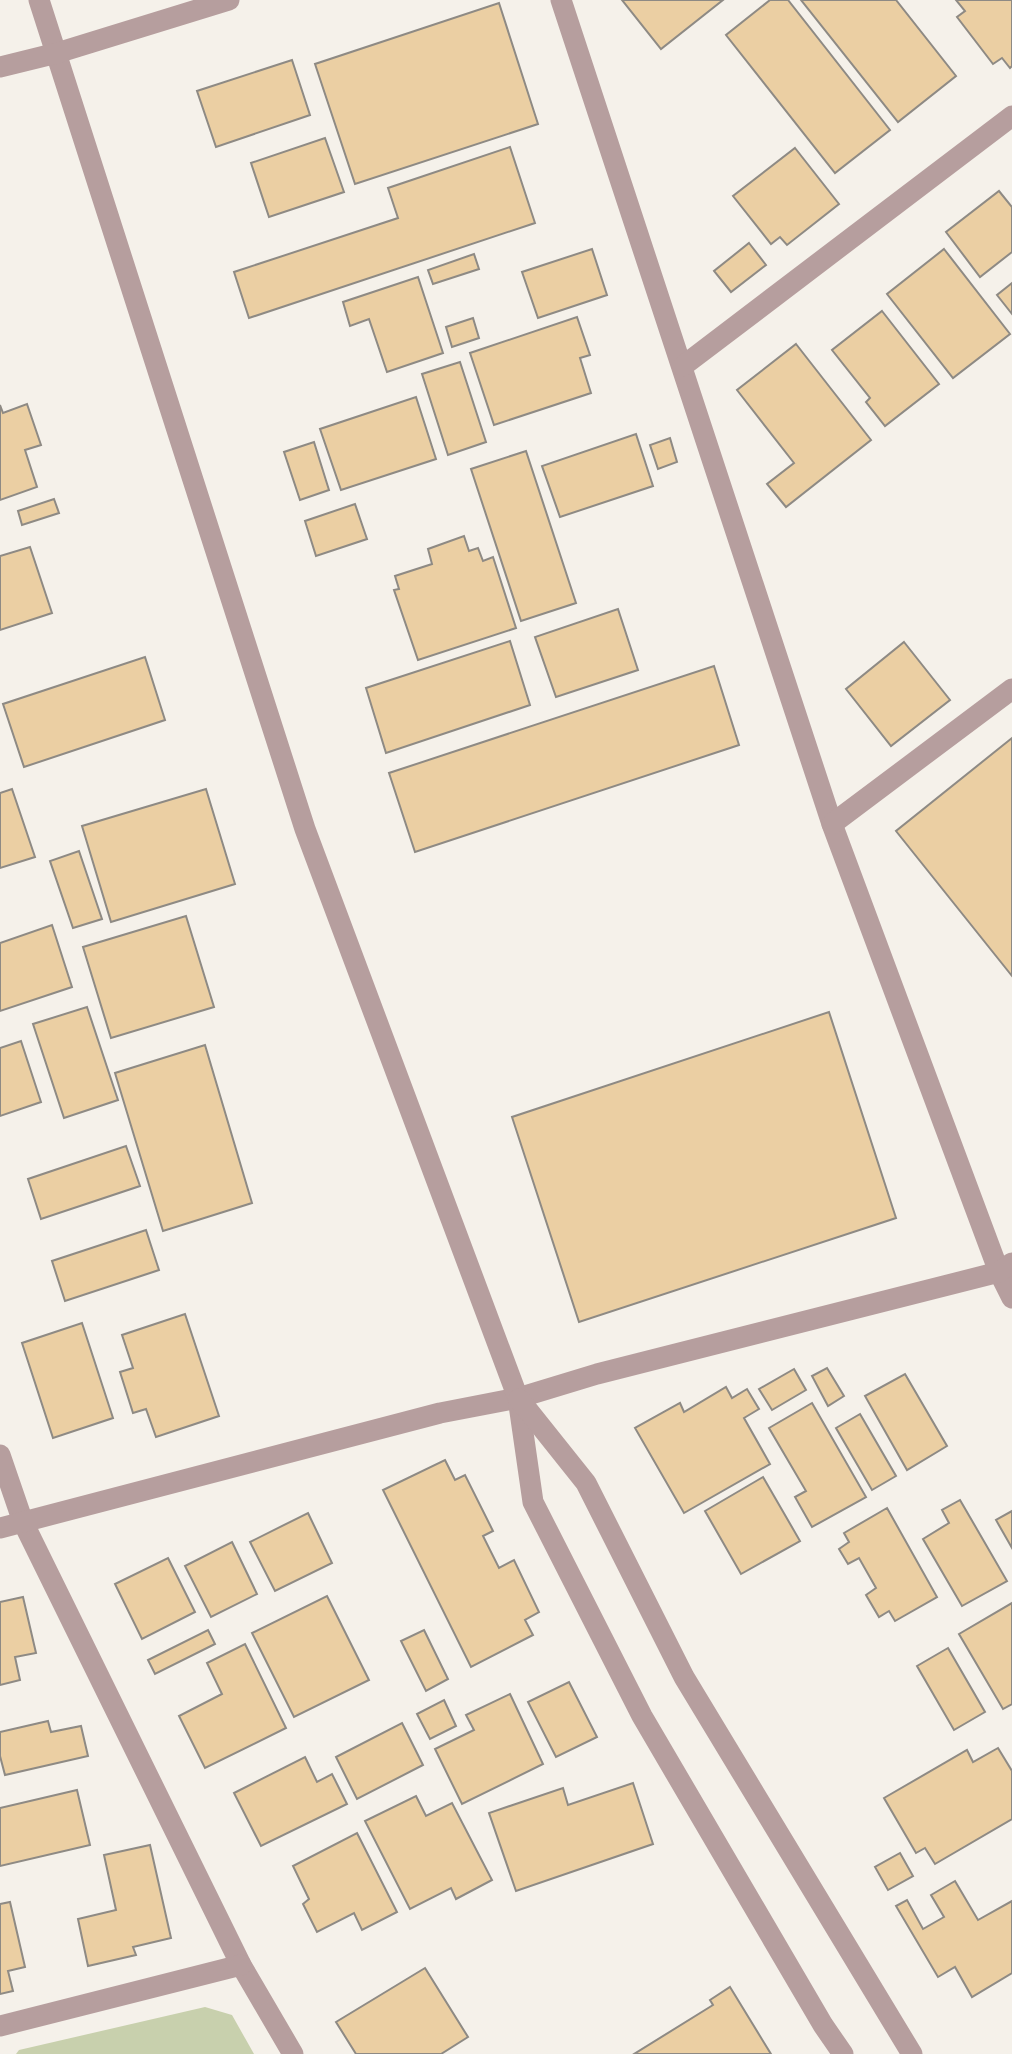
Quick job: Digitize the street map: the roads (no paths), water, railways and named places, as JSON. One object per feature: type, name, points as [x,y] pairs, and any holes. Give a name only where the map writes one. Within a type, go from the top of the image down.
[{"type":"street","points":[[39,0],[305,829],[518,1398],[533,1502],[642,1716],[823,2025],[843,2054]]},
{"type":"street","points":[[0,67],[57,53],[229,0]]},
{"type":"street","points":[[561,0],[832,824],[1005,1268],[1012,1298]]},
{"type":"street","points":[[683,366],[1012,116]]},
{"type":"street","points":[[832,824],[1012,688]]},
{"type":"street","points":[[0,1528],[440,1413],[518,1398],[610,1370],[1005,1268]]},
{"type":"street","points":[[518,1398],[586,1483],[684,1677],[912,2054]]},
{"type":"street","points":[[0,1455],[23,1522],[241,1965],[293,2054]]},
{"type":"street","points":[[0,2026],[241,1965]]}]
